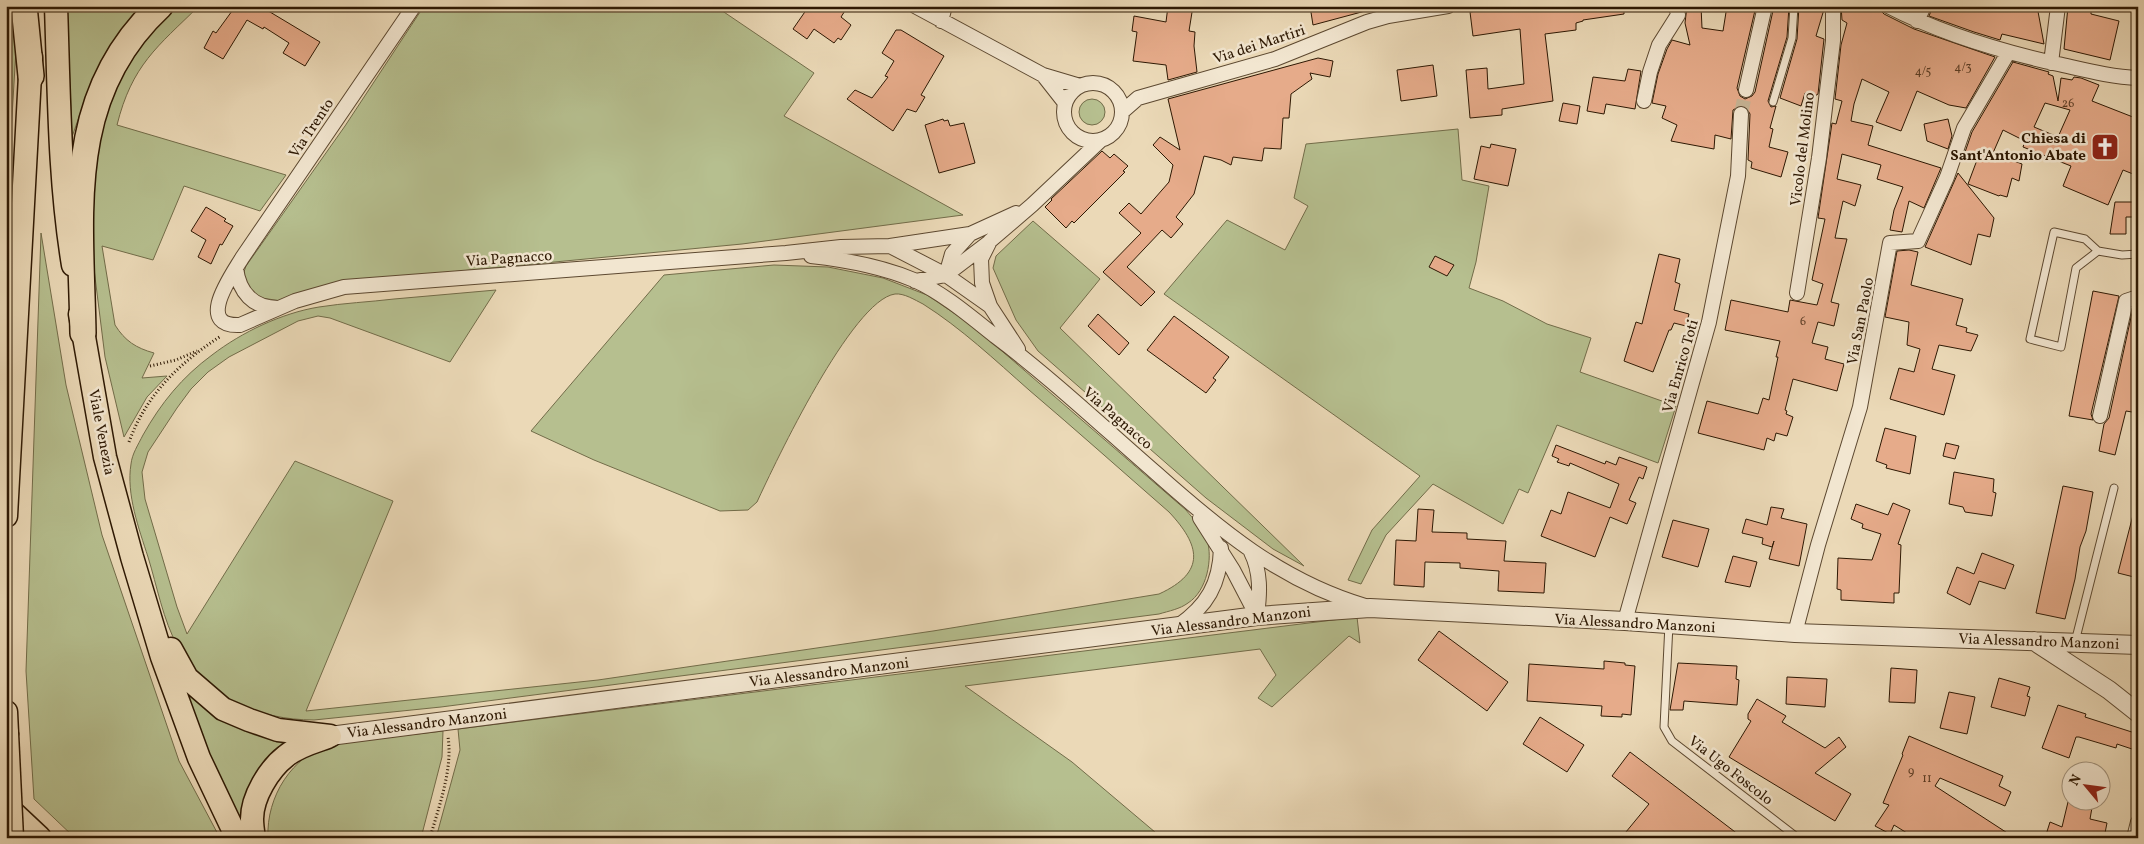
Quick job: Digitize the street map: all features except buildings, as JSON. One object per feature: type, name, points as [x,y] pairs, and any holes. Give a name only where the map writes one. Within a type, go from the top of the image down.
[{"type":"highway","points":[[24,6],[31,76]]},
{"type":"highway","points":[[6,516],[34,6]]},
{"type":"highway","name":"Viale Venezia","points":[[56,6],[61,143],[68,239],[105,457],[162,657],[199,758],[237,838]]},
{"type":"highway","points":[[83,333],[80,220],[81,172],[85,146],[100,92],[119,53],[133,33],[160,6]]},
{"type":"highway","points":[[132,557],[174,659],[187,678],[223,709],[250,720],[278,730],[330,736]]},
{"type":"highway","points":[[7,722],[12,838]]},
{"type":"highway","points":[[254,838],[252,818],[259,790],[270,771],[286,756],[306,744],[330,736]]},
{"type":"highway","points":[[6,808],[38,838]]},
{"type":"street","name":"Via Trento","points":[[240,325],[232,325],[218,315],[217,306],[220,296],[236,268],[414,6]]},
{"type":"street","points":[[915,6],[1043,75],[1080,86],[1099,84],[1115,94],[1122,112],[1116,129],[1101,140],[1086,140],[1072,133]]},
{"type":"street","points":[[941,21],[946,6]]},
{"type":"street","name":"Via dei Martiri","points":[[1122,112],[1138,98],[1275,59],[1367,22],[1388,16],[1448,6]]},
{"type":"street","points":[[1644,102],[1650,72],[1659,45],[1678,15],[1676,6]]},
{"type":"street","points":[[1746,90],[1765,6]]},
{"type":"street","points":[[1888,6],[1917,21],[2008,53],[2099,73],[2138,78]]},
{"type":"street","points":[[1917,21],[1924,6]]},
{"type":"street","points":[[2051,63],[2058,6]]},
{"type":"street","name":"Vicolo del Molino","points":[[1797,292],[1819,158],[1833,41],[1833,9]]},
{"type":"street","name":"Via San Paolo","points":[[1795,633],[1818,545],[1860,407],[1890,244],[1918,241],[1947,177],[1964,128],[2008,53]]},
{"type":"street","points":[[1043,75],[1065,103]]},
{"type":"street","points":[[1073,166],[1078,148],[1064,119],[1065,103],[1069,96],[1080,86]]},
{"type":"street","name":"Via dei Martiri","points":[[1115,94],[1138,98]]},
{"type":"street","name":"Via Enrico Toti","points":[[1625,621],[1709,322],[1738,176],[1742,114]]},
{"type":"street","name":"Via Pagnacco","points":[[915,281],[946,275],[1032,206],[1101,140]]},
{"type":"street","name":"Via Pagnacco","points":[[240,325],[296,300],[344,287],[786,253],[841,247],[890,246],[970,234],[1032,206]]},
{"type":"street","name":"Via Pagnacco","points":[[946,275],[952,254],[970,234]]},
{"type":"street","name":"Via Pagnacco","points":[[990,241],[981,259],[982,283],[990,306],[1024,358]]},
{"type":"street","name":"Via Pagnacco","points":[[890,246],[946,275],[990,306]]},
{"type":"street","name":"Via Pagnacco","points":[[786,253],[839,259],[880,267],[915,281],[953,304],[1024,358],[1190,503],[1251,552],[1307,584],[1343,600],[1370,608]]},
{"type":"street","points":[[236,268],[240,288],[246,296],[262,306],[278,308]]},
{"type":"street","points":[[946,275],[953,304]]},
{"type":"street","points":[[2100,416],[2126,301],[2138,297]]},
{"type":"street","name":"Via Pagnacco","points":[[1190,503],[1221,548],[1245,590],[1257,616]]},
{"type":"street","points":[[1177,627],[1194,615],[1206,602],[1215,585],[1220,565],[1221,548]]},
{"type":"street","points":[[1251,552],[1257,564],[1259,578],[1257,616]]},
{"type":"street","name":"Via Alessandro Manzoni","points":[[330,736],[1257,616],[1370,608],[1625,621],[1795,633],[2138,645]]},
{"type":"street","points":[[2034,640],[2109,690],[2138,713]]},
{"type":"street","points":[[2134,838],[2138,822]]},
{"type":"lane","points":[[1773,102],[1792,38],[1794,6]]},
{"type":"lane","points":[[12,247],[24,196]]},
{"type":"lane","points":[[2098,251],[2076,268],[2061,346],[2030,339],[2054,232],[2085,239],[2098,251],[2122,255],[2138,254]]},
{"type":"lane","points":[[2074,642],[2114,488]]},
{"type":"lane","name":"Via Ugo Foscolo","points":[[1669,624],[1664,727],[1672,741],[1798,838]]},
{"type":"path","points":[[150,366],[176,360],[200,350],[240,325]]},
{"type":"path","points":[[128,442],[143,409],[155,393],[200,350]]},
{"type":"path","points":[[430,838],[446,777],[450,746],[446,721]]},
{"type":"green space","points":[[6,6],[16,6],[17,33],[6,217]]},
{"type":"green space","points":[[67,6],[147,6],[100,69],[86,97],[72,137]]},
{"type":"green space","points":[[168,6],[199,6],[171,33],[138,72],[123,104],[117,125],[286,175],[260,211],[184,186],[153,260],[102,246],[115,325],[132,343],[154,353],[142,378],[167,376],[147,397],[124,437],[105,357],[86,189],[107,88]]},
{"type":"green space","points":[[424,6],[715,6],[814,73],[784,116],[963,215],[742,244],[388,278],[281,301],[262,298],[246,288],[243,275],[246,266],[345,126]]},
{"type":"green space","points":[[1092,99],[1101,103],[1105,112],[1101,121],[1092,125],[1083,121],[1079,112],[1083,103]]},
{"type":"green space","points":[[1458,129],[1462,180],[1489,186],[1476,262],[1469,288],[1503,301],[1547,324],[1591,338],[1580,372],[1676,406],[1658,463],[1557,425],[1528,493],[1519,489],[1503,524],[1433,484],[1386,535],[1361,584],[1348,580],[1372,530],[1420,476],[1164,294],[1227,220],[1285,250],[1308,206],[1294,198],[1306,144]]},
{"type":"green space","points":[[1033,221],[1100,279],[1060,328],[1304,566],[1273,549],[1206,498],[1038,351],[1016,320],[993,268],[996,256]]},
{"type":"green space","points":[[41,233],[66,385],[102,535],[179,761],[220,838],[75,838],[34,799],[26,671]]},
{"type":"green space","points":[[774,265],[828,267],[883,278],[927,295],[973,326],[1186,510],[1198,524],[1207,539],[1209,565],[1204,583],[1195,598],[1182,607],[1159,614],[441,707],[314,720],[273,716],[236,702],[203,680],[178,647],[164,614],[137,523],[130,487],[132,460],[137,446],[157,412],[173,391],[201,363],[236,339],[249,331],[291,314],[338,304],[496,290],[450,362],[330,318],[318,316],[298,321],[229,357],[208,372],[191,389],[148,452],[142,472],[145,499],[177,607],[187,634],[295,461],[393,501],[306,711],[598,680],[933,631],[1159,594],[1174,586],[1185,577],[1194,557],[1192,547],[1187,536],[1169,512],[964,334],[923,304],[902,295],[895,294],[877,303],[837,352],[797,421],[757,502],[748,510],[720,511],[594,460],[531,431],[664,275]]},
{"type":"green space","points":[[1357,617],[1360,643],[1349,636],[1272,707],[1258,698],[1276,675],[1260,649],[965,686],[1072,762],[1162,838],[436,838],[460,750],[458,729]]},
{"type":"green space","points":[[181,687],[290,739],[277,751],[240,821],[212,764]]},
{"type":"green space","points":[[443,731],[442,757],[421,838],[268,838],[272,808],[284,780],[305,758],[318,750],[340,742]]},
{"type":"tunnel","points":[[1741,114],[1746,90]]},
{"type":"place","name":"Chiesa di Sant'Antonio Abate","points":[[2105,147]]}]
